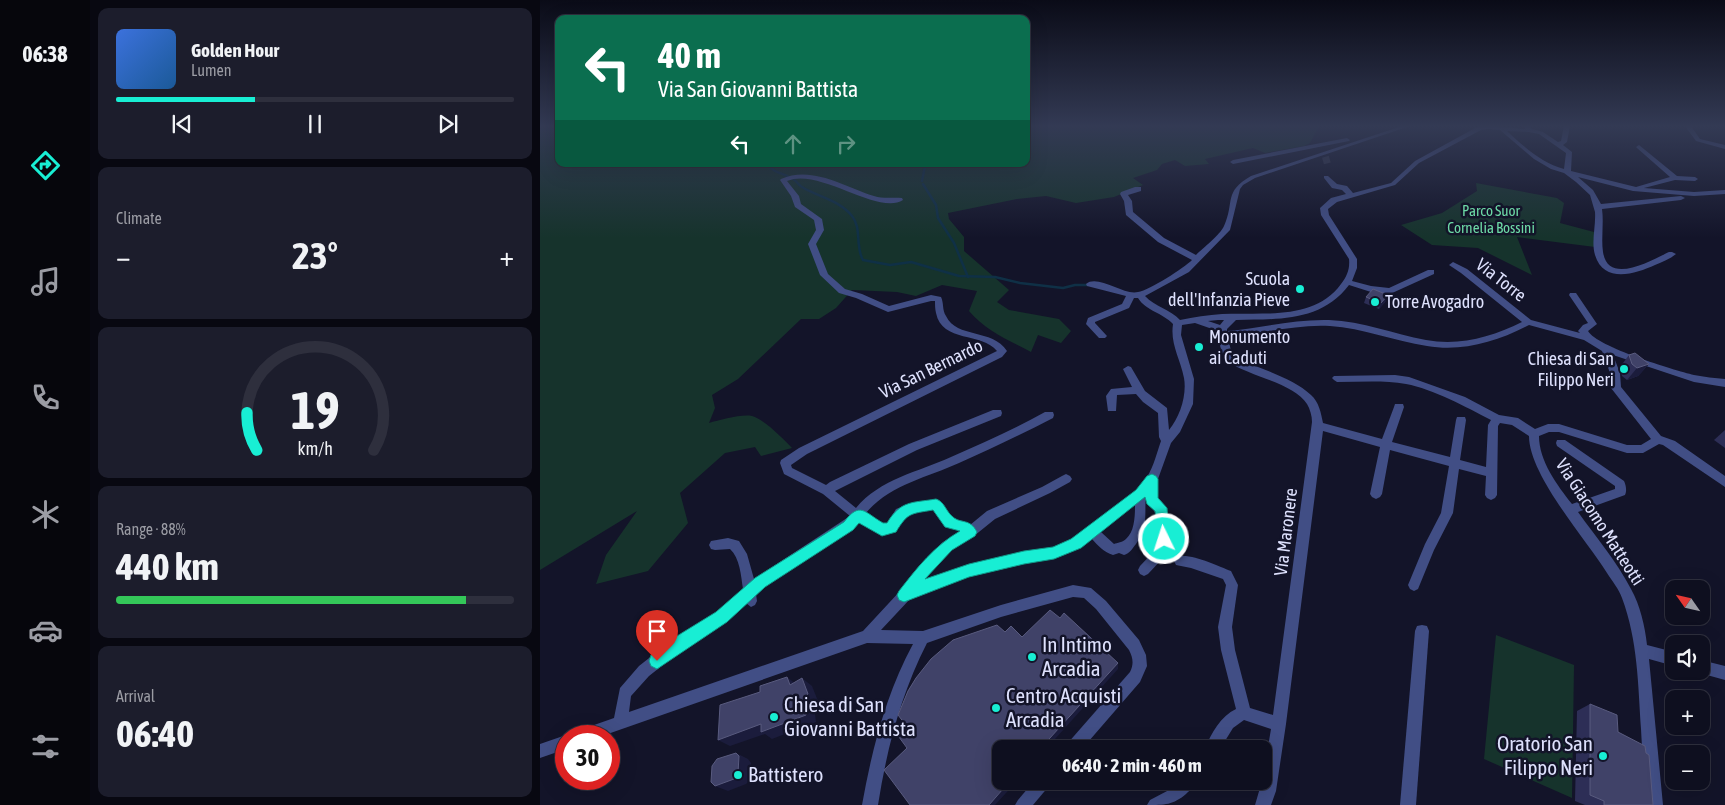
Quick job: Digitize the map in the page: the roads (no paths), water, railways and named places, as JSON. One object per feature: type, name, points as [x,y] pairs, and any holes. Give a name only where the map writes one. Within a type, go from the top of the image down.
[{"type":"street","points":[[1102,336],[1090,324],[1091,320],[1126,306],[1135,295],[1166,282],[1186,270],[1227,228],[1237,189],[1241,184],[1253,177],[1296,164]]},
{"type":"street","points":[[1178,323],[1248,316],[1293,316],[1330,301],[1347,282],[1352,273],[1353,259],[1325,215],[1324,208],[1334,200],[1393,184],[1415,164]]},
{"type":"street","points":[[1545,164],[1553,168],[1633,189],[1704,194]]},
{"type":"street","points":[[1567,172],[1569,164]]},
{"type":"street","points":[[1660,164],[1675,178]]},
{"type":"street","points":[[1567,172],[1594,194],[1600,224],[1598,249],[1602,265],[1607,269],[1626,273],[1636,271],[1672,254]]},
{"type":"street","name":"Via San Bernardo","points":[[899,200],[877,199],[806,176],[792,176],[783,180],[795,196],[798,205],[818,219],[820,230],[812,244],[824,275],[842,291],[888,309],[931,298],[938,299],[942,318],[952,329],[996,343],[1002,351],[999,356],[803,452],[785,463],[788,471],[827,491],[857,515],[882,530],[891,528],[900,514],[909,509],[936,504],[949,523],[963,526],[970,532]]},
{"type":"street","points":[[1326,177],[1335,186],[1344,188],[1351,195]]},
{"type":"street","points":[[1633,189],[1675,178],[1695,179]]},
{"type":"street","points":[[1138,190],[1124,194],[1128,200],[1129,213],[1161,240],[1197,260]]},
{"type":"street","points":[[1596,208],[1725,192]]},
{"type":"street","name":"Via Torre","points":[[1453,265],[1464,271],[1528,322]]},
{"type":"street","points":[[1347,282],[1371,289],[1390,291],[1431,272]]},
{"type":"street","points":[[1090,284],[1108,286],[1135,295],[1144,303],[1172,316],[1178,323]]},
{"type":"street","points":[[1573,295],[1593,324],[1586,327],[1583,331],[1587,338]]},
{"type":"street","points":[[1248,316],[1254,332]]},
{"type":"street","points":[[1222,332],[1227,322],[1234,317]]},
{"type":"street","points":[[1196,320],[1222,332],[1254,332],[1313,323],[1330,323],[1375,330],[1427,343],[1450,345],[1491,339],[1528,322],[1587,338],[1607,352],[1620,354],[1722,384]]},
{"type":"street","points":[[904,595],[969,570],[1024,557],[1054,553],[1076,544],[1140,494],[1152,479],[1166,441],[1176,429],[1188,404],[1190,392],[1189,379],[1176,335],[1178,323]]},
{"type":"street","name":"Via Maronere","points":[[1222,332],[1226,351],[1232,359],[1298,391],[1309,399],[1317,414],[1318,426],[1279,724],[1268,791],[1263,805]]},
{"type":"street","points":[[1607,352],[1615,373],[1616,388],[1658,440],[1671,444],[1725,482]]},
{"type":"street","points":[[1128,369],[1145,400],[1163,411],[1164,437],[1166,441]]},
{"type":"street","points":[[1337,378],[1409,381],[1461,400],[1497,419],[1505,418],[1514,421],[1534,434]]},
{"type":"street","points":[[1112,408],[1111,396],[1114,392],[1139,390]]},
{"type":"street","points":[[1376,494],[1386,444],[1399,407]]},
{"type":"street","points":[[827,491],[834,485],[913,447],[997,413]]},
{"type":"street","points":[[620,724],[625,694],[644,671],[682,641],[750,597],[760,582],[849,526],[863,506],[896,482],[955,461],[1012,436],[1049,415]]},
{"type":"street","points":[[1491,495],[1493,425],[1497,419]]},
{"type":"street","points":[[1414,585],[1429,548],[1447,513],[1461,420]]},
{"type":"street","points":[[1318,426],[1491,473]]},
{"type":"street","name":"Via Giacomo Matteotti","points":[[1655,805],[1642,650],[1638,626],[1627,593],[1597,547],[1557,493],[1539,462],[1534,446],[1534,434],[1548,428],[1558,428],[1627,450],[1643,450],[1658,440]]},
{"type":"street","points":[[1561,443],[1620,484],[1621,492],[1570,510]]},
{"type":"street","points":[[867,636],[947,546],[970,532],[991,515],[1066,479]]},
{"type":"street","points":[[1144,570],[1166,553],[1161,508],[1152,500],[1152,479]]},
{"type":"street","points":[[1092,531],[1104,544],[1113,550],[1128,546],[1142,520],[1140,494]]},
{"type":"street","points":[[715,545],[727,543],[736,545],[742,552],[750,597]]},
{"type":"street","points":[[1180,561],[1191,562],[1227,575],[1232,585],[1225,627],[1228,650],[1244,713]]},
{"type":"street","points":[[617,725],[867,636],[923,638],[1002,611],[1073,591],[1087,592],[1101,605],[1134,645],[1139,655],[1140,666],[1135,677],[1080,740]]},
{"type":"street","points":[[1408,805],[1422,631]]},
{"type":"street","points":[[870,805],[892,706],[908,664],[923,638]]},
{"type":"street","points":[[1642,650],[1665,656]]},
{"type":"street","points":[[1710,669],[1725,673]]},
{"type":"street","points":[[1217,740],[1229,721],[1234,716],[1244,713],[1279,724]]},
{"type":"street","points":[[540,751],[555,746]]},
{"type":"street","points":[[1023,805],[1036,790]]},
{"type":"street","points":[[1155,805],[1179,790]]},
{"type":"waterway","points":[[770,167],[794,180],[802,187],[835,202],[847,211],[857,226],[859,249],[863,260],[890,265],[911,262],[959,276],[968,276]]},
{"type":"waterway","points":[[922,181],[925,167]]},
{"type":"waterway","points":[[923,184],[936,205],[938,218],[954,243],[968,276]]},
{"type":"waterway","points":[[968,276],[995,277],[1020,283],[1063,288],[1075,285],[1088,285]]},
{"type":"place","name":"Scuola dell'Infanzia Pieve","points":[[1300,289]]},
{"type":"place","name":"Torre Avogadro","points":[[1375,302]]},
{"type":"place","name":"Monumento ai Caduti","points":[[1199,347]]},
{"type":"place","name":"Chiesa di San Filippo Neri","points":[[1624,369]]},
{"type":"place","name":"In Intimo Arcadia","points":[[1032,657]]},
{"type":"place","name":"Centro Acquisti Arcadia","points":[[996,708]]},
{"type":"place","name":"Chiesa di San Giovanni Battista","points":[[774,717]]},
{"type":"place","name":"Oratorio San Filippo Neri","points":[[1603,756]]},
{"type":"place","name":"Battistero","points":[[738,775]]},
{"type":"park label","name":"Parco Suor Cornelia Bossini","points":[[1491,220]]}]
